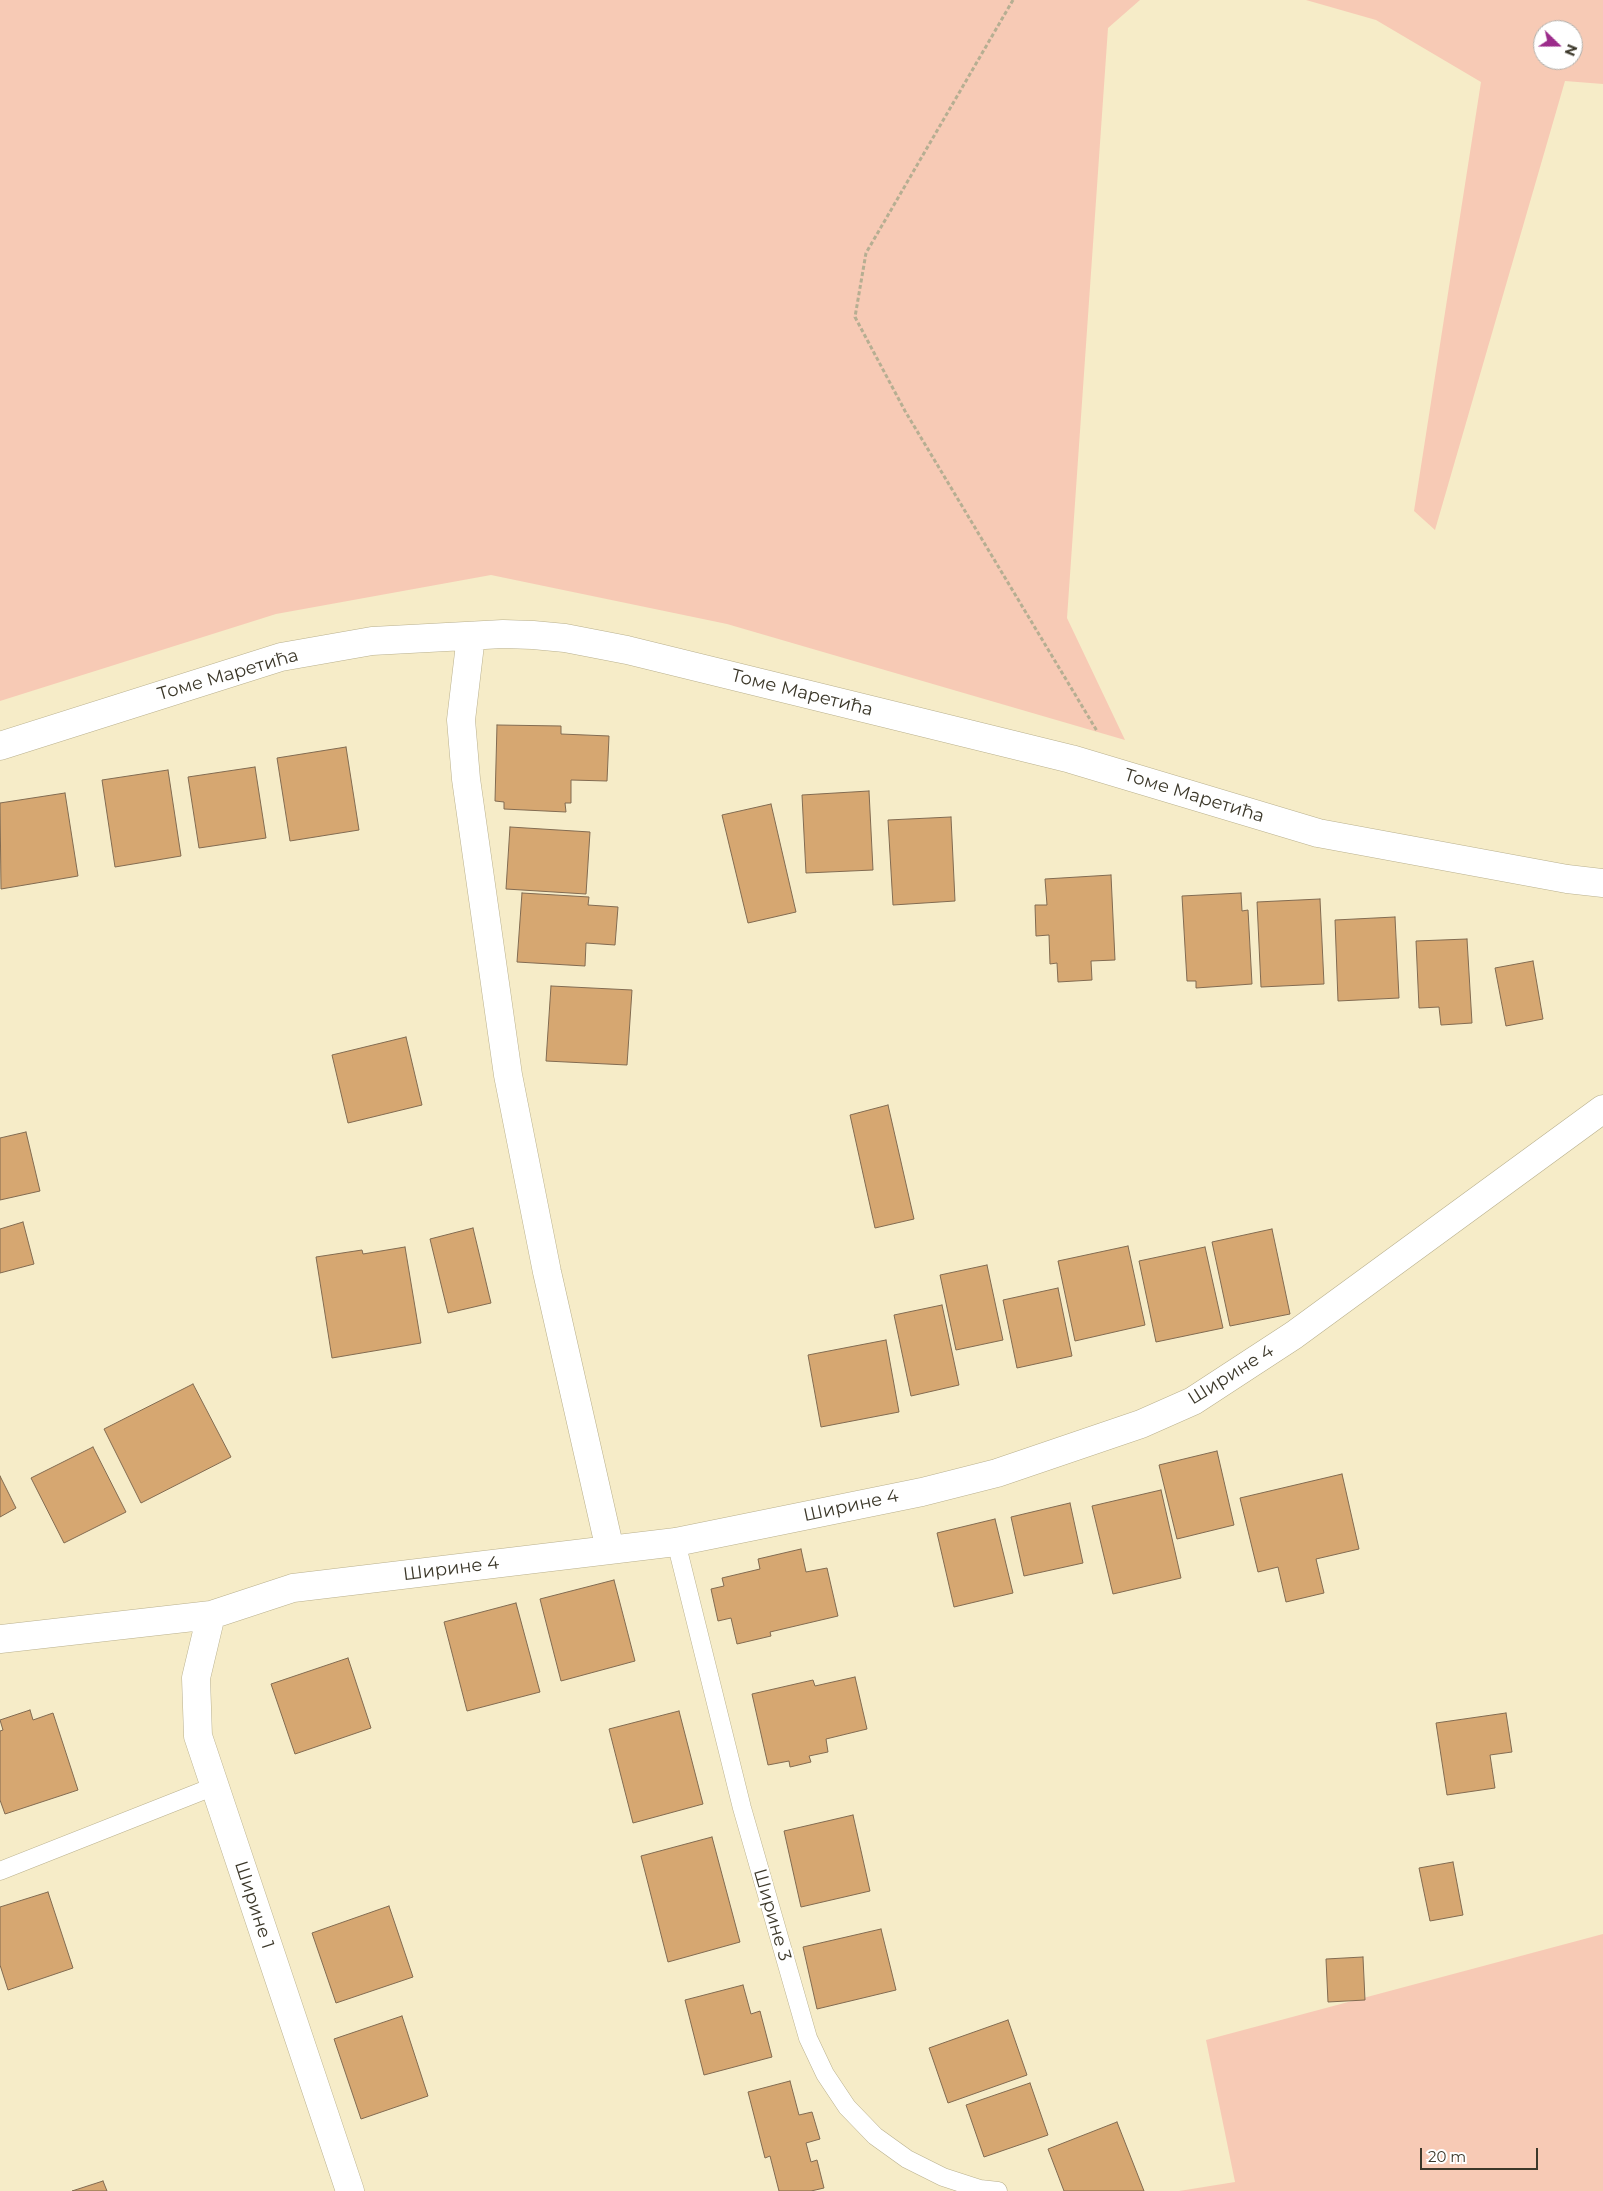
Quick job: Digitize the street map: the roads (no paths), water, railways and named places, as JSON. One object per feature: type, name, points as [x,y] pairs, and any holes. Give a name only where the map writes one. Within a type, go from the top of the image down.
[{"type":"street","name":"Томе Маретића","points":[[0,746],[281,657],[372,641],[534,635],[565,638],[627,650],[1072,759],[1318,833],[1567,879],[1603,883]]},
{"type":"street","points":[[471,636],[461,720],[466,779],[508,1075],[547,1272],[610,1550]]},
{"type":"street","name":"Ширине 4","points":[[0,1639],[211,1615],[293,1588],[676,1542],[922,1492],[998,1472],[1141,1424],[1193,1401],[1294,1335],[1602,1113]]},
{"type":"street","name":"Ширине 1","points":[[211,1615],[196,1678],[198,1736],[350,2191]]},
{"type":"lane","name":"Ширине 3","points":[[676,1542],[742,1808],[808,2038],[825,2074],[854,2114],[875,2136],[907,2160],[943,2177],[980,2189],[998,2191]]},
{"type":"lane","points":[[0,1871],[215,1786]]}]
